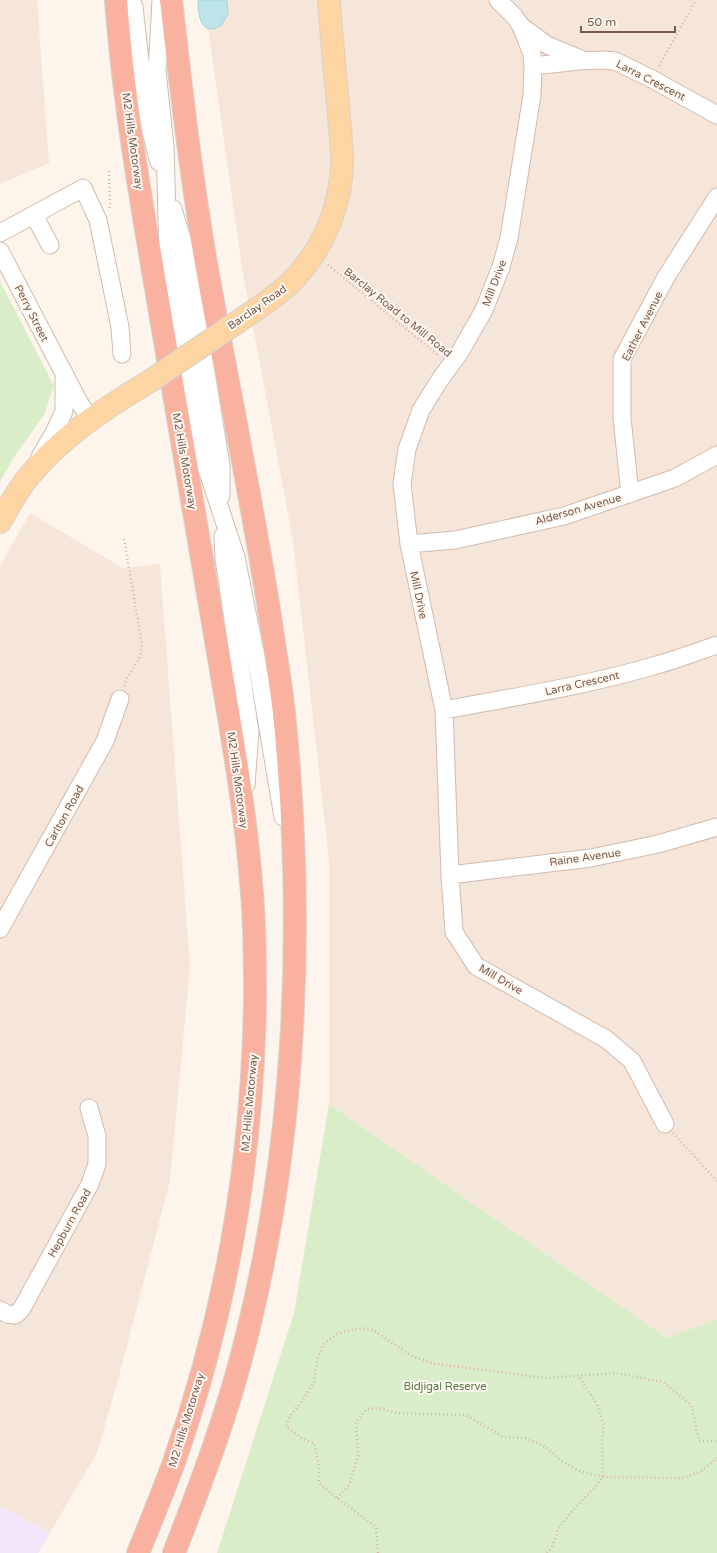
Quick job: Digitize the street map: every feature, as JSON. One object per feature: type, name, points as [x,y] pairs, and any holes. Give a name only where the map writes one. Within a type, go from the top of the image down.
[{"type":"highway","name":"M2 Hills Motorway","points":[[116,0],[134,160],[244,808],[253,898],[255,968],[252,1090],[248,1134],[239,1198],[224,1281],[212,1334],[192,1406],[173,1465],[138,1553]]},
{"type":"highway","points":[[171,0],[196,203],[262,570],[284,711],[292,820],[294,887],[293,1006],[288,1084],[266,1248],[248,1333],[228,1406],[199,1491],[174,1553]]},
{"type":"main road","name":"Barclay Road","points":[[0,522],[25,481],[58,444],[90,419],[150,381],[282,291],[303,269],[324,235],[333,215],[338,197],[342,159],[330,0]]},
{"type":"street","points":[[131,0],[134,7],[141,70],[152,137],[183,243],[221,465],[224,559],[250,732],[244,808]]},
{"type":"street","points":[[161,0],[157,71],[165,147],[166,186]]},
{"type":"street","name":"Mill Drive","points":[[498,0],[514,16],[521,26],[532,54],[533,66],[532,95],[507,245],[496,281],[484,310],[460,352],[438,381],[421,410],[407,449],[402,484],[408,544],[444,710],[450,875],[454,932],[476,966],[606,1039],[632,1061],[664,1124]]},
{"type":"street","points":[[521,26],[547,45],[586,61]]},
{"type":"street","name":"Larra Crescent","points":[[533,66],[586,61],[615,61],[652,79],[717,115]]},
{"type":"street","points":[[0,233],[83,188],[98,220],[120,327],[122,354]]},
{"type":"street","name":"Eather Avenue","points":[[630,494],[622,418],[622,359],[666,277],[717,197]]},
{"type":"street","points":[[34,215],[50,245]]},
{"type":"street","name":"Perry Street","points":[[0,251],[64,375],[90,419]]},
{"type":"street","name":"Perry Street","points":[[25,481],[60,421],[65,401],[64,375]]},
{"type":"street","name":"Alderson Avenue","points":[[408,544],[455,540],[564,516],[675,478],[717,455]]},
{"type":"street","points":[[222,513],[236,557],[256,658],[294,887]]},
{"type":"street","name":"Larra Crescent","points":[[444,710],[541,693],[632,672],[656,666],[717,645]]},
{"type":"street","name":"Carlton Road","points":[[0,929],[105,741],[120,699]]},
{"type":"street","name":"Raine Avenue","points":[[450,875],[591,858],[658,844],[717,827]]},
{"type":"street","name":"Hepburn Road","points":[[0,1310],[7,1314],[15,1315],[20,1310],[90,1184],[96,1164],[97,1136],[89,1108]]},
{"type":"path","points":[[652,79],[696,0]]},
{"type":"path","points":[[109,170],[110,191]]},
{"type":"path","name":"Barclay Road to Mill Road","points":[[328,265],[451,365]]},
{"type":"path","points":[[120,699],[127,678],[139,659],[142,645],[124,539]]},
{"type":"path","points":[[664,1124],[717,1181]]},
{"type":"path","points":[[378,1553],[376,1527],[319,1483],[319,1466],[314,1443],[301,1438],[286,1426],[290,1416],[314,1382],[317,1360],[323,1344],[337,1334],[359,1328],[373,1330],[410,1354],[431,1363],[544,1378],[616,1373],[663,1382],[691,1405],[699,1441],[715,1441],[717,1439]]},
{"type":"path","points":[[547,1553],[552,1547],[558,1530],[603,1477],[602,1442],[604,1426],[597,1404],[578,1376]]},
{"type":"path","points":[[337,1498],[349,1485],[358,1456],[356,1422],[367,1409],[379,1408],[397,1413],[466,1415],[503,1437],[525,1438],[546,1447],[561,1461],[579,1471],[603,1477],[683,1478],[700,1472],[717,1458]]},
{"type":"shaded area","points":[[0,0],[37,0],[49,163],[0,184]]},
{"type":"shaded area","points":[[204,0],[717,0],[717,1319],[667,1338],[329,1104],[329,860],[293,541],[242,268]]},
{"type":"shaded area","points":[[30,513],[123,568],[160,564],[190,967],[170,1181],[119,1376],[97,1453],[50,1533],[0,1506],[0,566]]},
{"type":"shaded area","points":[[0,1506],[50,1533],[38,1553],[0,1553]]},
{"type":"green space","points":[[0,281],[54,386],[44,415],[14,457],[0,482]]},
{"type":"green space","name":"Bidjigal Reserve","points":[[329,1104],[667,1338],[717,1319],[717,1553],[217,1553],[294,1313]]},
{"type":"water","points":[[198,0],[227,0],[228,13],[222,25],[209,29],[205,27],[200,18]]}]
